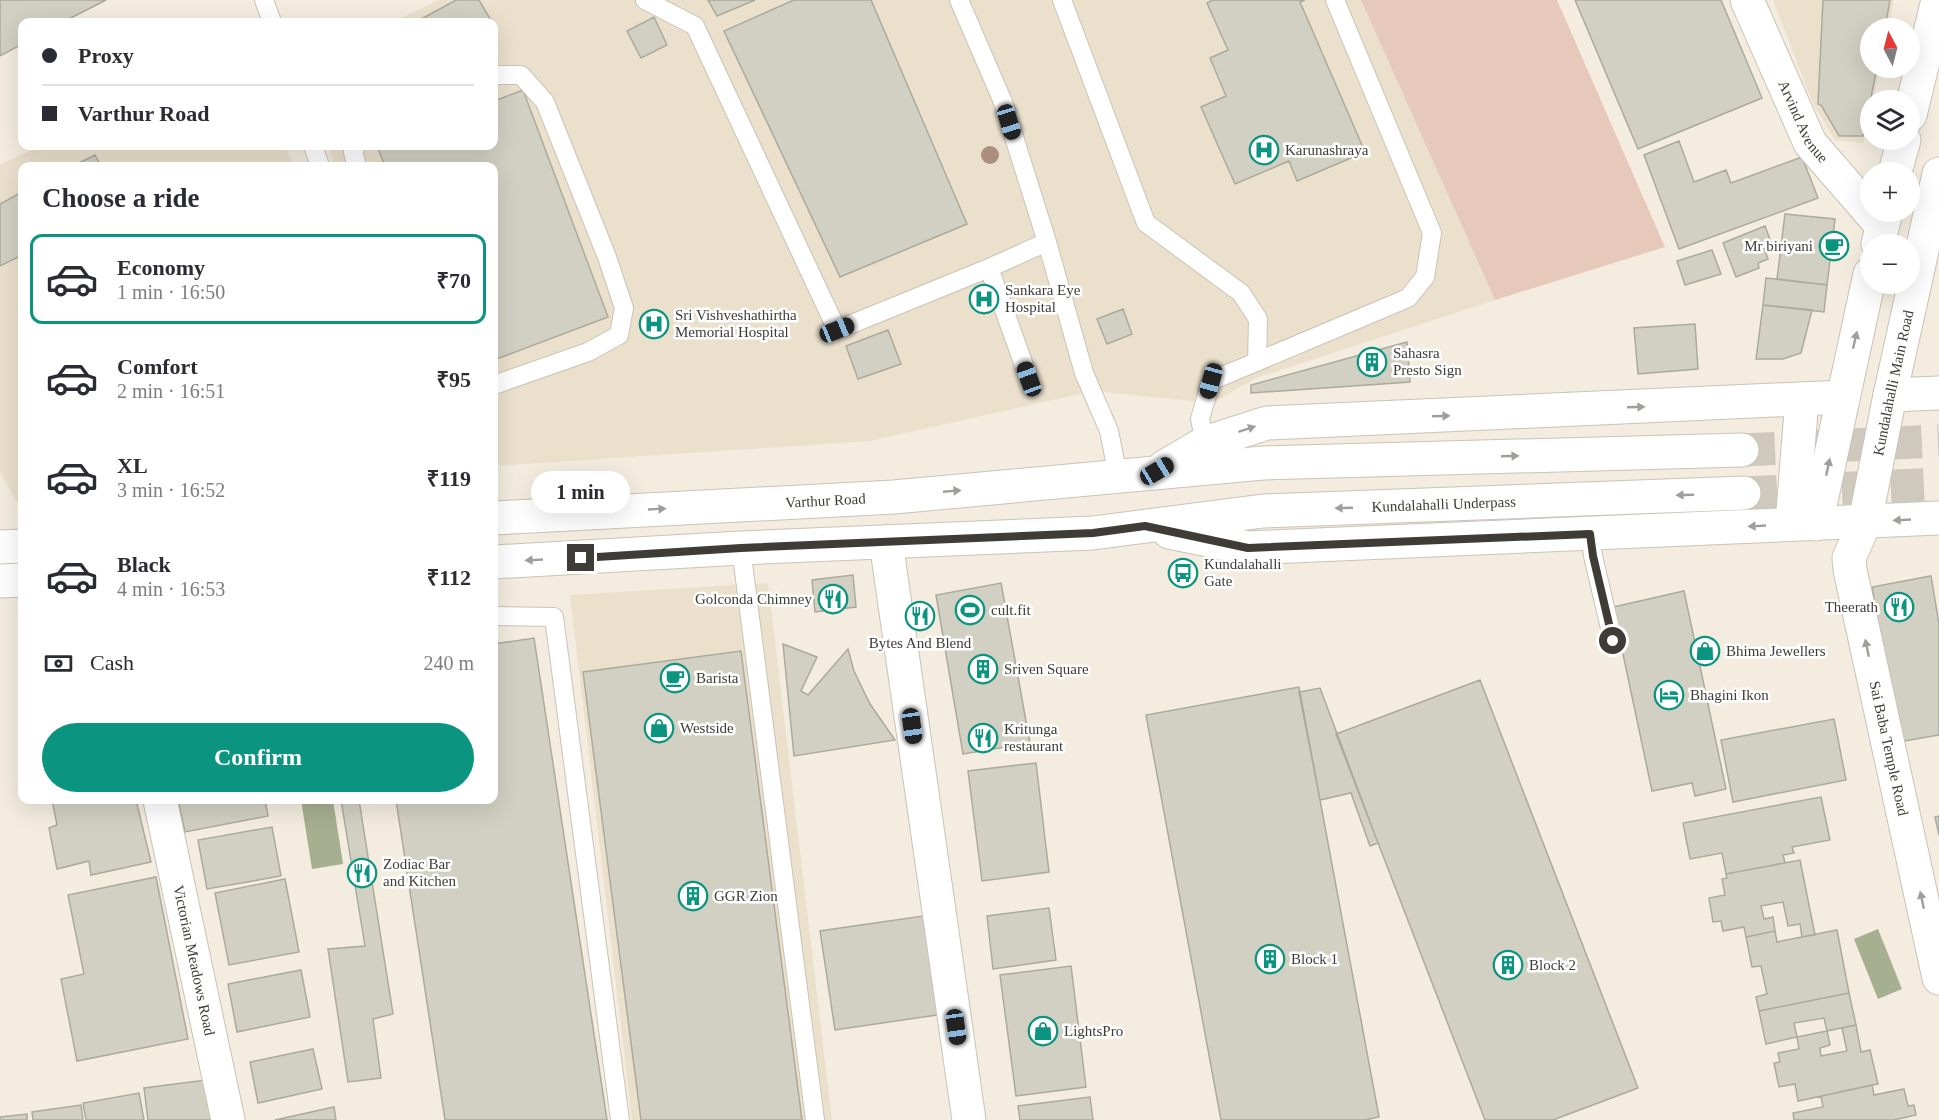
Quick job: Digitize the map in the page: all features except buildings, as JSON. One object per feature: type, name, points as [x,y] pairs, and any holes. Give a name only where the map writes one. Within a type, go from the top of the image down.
[{"type":"main road","name":"Arvind Avenue","points":[[1747,0],[1810,143],[1882,227]]},
{"type":"main road","points":[[1916,90],[1938,0]]},
{"type":"main road","name":"Kundalahalli Main Road","points":[[1865,522],[1890,395],[1939,174]]},
{"type":"main road","points":[[1804,524],[1842,397],[1865,294]]},
{"type":"main road","points":[[1890,395],[1939,393]]},
{"type":"main road","points":[[1157,471],[1205,442],[1267,423],[1842,397]]},
{"type":"main road","points":[[1802,399],[1804,524]]},
{"type":"main road","points":[[1157,471],[1263,463],[1742,450]]},
{"type":"main road","name":"Varthur Road","points":[[498,518],[894,496],[1157,471]]},
{"type":"main road","name":"Kundalahalli Underpass","points":[[1145,526],[1263,512],[1744,493]]},
{"type":"main road","points":[[498,562],[741,548],[1093,533],[1145,526],[1248,548],[1939,518]]},
{"type":"main road","points":[[1804,524],[1849,558],[1865,522]]},
{"type":"main road","points":[[886,542],[969,1120]]},
{"type":"main road","points":[[0,547],[18,546]]},
{"type":"main road","name":"Sai Baba Temple Road","points":[[1849,558],[1939,978]]},
{"type":"main road","points":[[0,581],[18,580]]},
{"type":"main road","name":"Victorian Meadows Road","points":[[161,804],[228,1120]]},
{"type":"lane","points":[[264,0],[271,18]]},
{"type":"lane","points":[[645,0],[695,26],[837,330],[1047,242]]},
{"type":"lane","points":[[959,0],[1003,102],[1047,242],[1084,373],[1109,431],[1118,476]]},
{"type":"lane","points":[[1062,0],[1146,223],[1241,293],[1258,319],[1257,362]]},
{"type":"lane","points":[[1205,442],[1200,419],[1211,381],[1407,298],[1425,277],[1432,233],[1335,0]]},
{"type":"lane","points":[[498,75],[521,75],[545,102],[607,257],[624,308],[619,334],[588,352],[498,384]]},
{"type":"lane","points":[[989,268],[1029,379]]},
{"type":"lane","points":[[1590,534],[1613,641]]},
{"type":"lane","points":[[741,548],[815,1120]]},
{"type":"lane","points":[[498,616],[554,617],[620,1120]]},
{"type":"shaded area","points":[[439,0],[1361,0],[1495,300],[1256,378],[1213,403],[1093,391],[870,441],[498,466],[498,162],[334,162],[329,150],[498,150],[498,18],[401,18]]},
{"type":"shaded area","points":[[1361,0],[1557,0],[1665,247],[1495,300]]},
{"type":"shaded area","points":[[1773,0],[1894,0],[1890,18],[1860,18],[1860,78],[1878,78],[1875,90],[1860,90],[1860,143],[1835,140],[1813,104]]},
{"type":"shaded area","points":[[32,150],[287,150],[292,162],[18,162],[18,504],[0,473],[0,164]]},
{"type":"shaded area","name":"GGR Zion","points":[[768,583],[832,1120],[632,1120],[570,595]]},
{"type":"shaded area","points":[[302,804],[334,804],[343,864],[312,869]]},
{"type":"shaded area","points":[[1878,929],[1902,989],[1878,999],[1854,939]]},
{"type":"tunnel","points":[[1742,450],[1939,441]]},
{"type":"tunnel","points":[[1744,493],[1939,484]]},
{"type":"place","name":"Karunashraya","points":[[1264,150]]},
{"type":"place","name":"Mr biriyani","points":[[1834,246]]},
{"type":"place","name":"Sankara Eye Hospital","points":[[984,299]]},
{"type":"place","name":"Sri Vishveshathirtha Memorial Hospital","points":[[654,324]]},
{"type":"place","name":"Sahasra Presto Sign","points":[[1372,362]]},
{"type":"place","name":"Kundalahalli Gate","points":[[1183,573]]},
{"type":"place","name":"Golconda Chimney","points":[[833,599]]},
{"type":"place","name":"Theerath","points":[[1899,607]]},
{"type":"place","name":"cult.fit","points":[[970,610]]},
{"type":"place","name":"Bytes And Blend","points":[[920,616]]},
{"type":"place","name":"Bhima Jewellers","points":[[1705,651]]},
{"type":"place","name":"Sriven Square","points":[[983,669]]},
{"type":"place","name":"Barista","points":[[675,678]]},
{"type":"place","name":"Bhagini Ikon","points":[[1669,695]]},
{"type":"place","name":"Westside","points":[[659,728]]},
{"type":"place","name":"Kritunga restaurant","points":[[983,738]]},
{"type":"place","name":"Zodiac Bar and Kitchen","points":[[362,873]]},
{"type":"place","name":"GGR Zion","points":[[693,896]]},
{"type":"place","name":"Block 1","points":[[1270,959]]},
{"type":"place","name":"Block 2","points":[[1508,965]]},
{"type":"place","name":"LightsPro","points":[[1043,1031]]},
{"type":"route","points":[[581,558],[741,548],[1093,533],[1145,526],[1248,548],[1590,534],[1613,641]]}]
